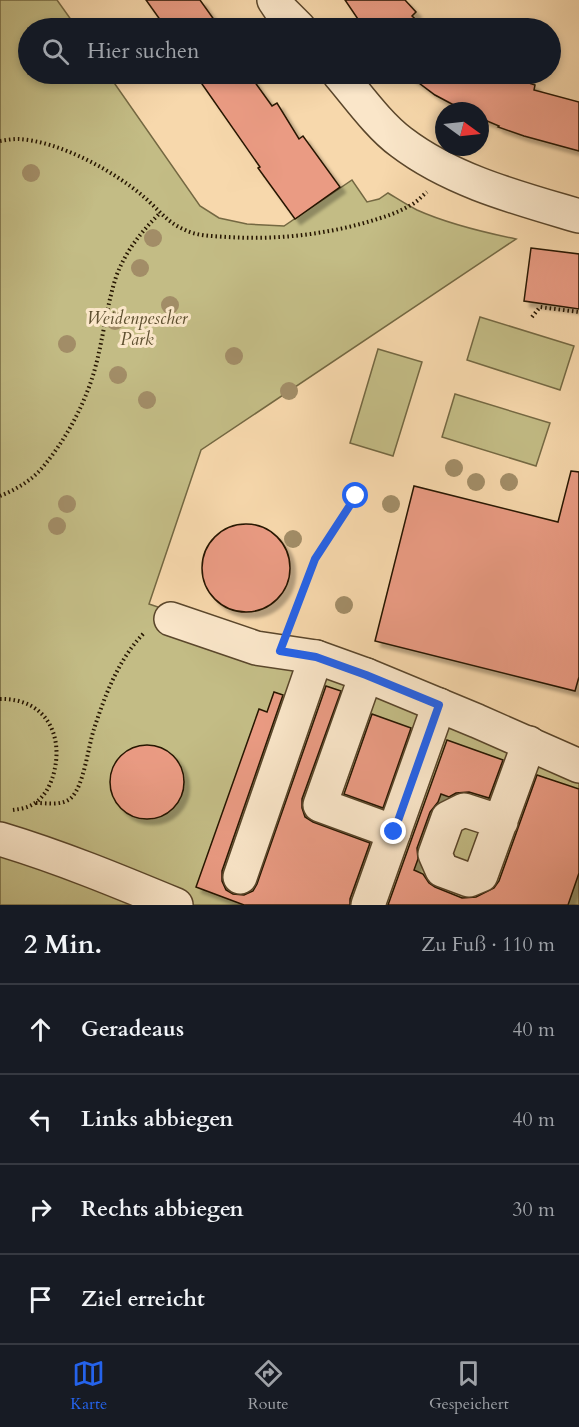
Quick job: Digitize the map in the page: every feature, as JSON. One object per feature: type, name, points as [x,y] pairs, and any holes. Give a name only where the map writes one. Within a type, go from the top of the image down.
[{"type":"street","points":[[274,0],[289,18]]},
{"type":"street","points":[[347,84],[399,142],[425,158],[498,192],[579,216]]},
{"type":"street","points":[[171,619],[256,648],[316,657],[366,675],[579,766]]},
{"type":"street","points":[[240,877],[316,657]]},
{"type":"street","points":[[366,675],[320,805],[394,832]]},
{"type":"street","points":[[368,905],[439,705]]},
{"type":"street","points":[[501,822],[529,743]]},
{"type":"street","points":[[4,825],[60,859],[176,905]]},
{"type":"path","points":[[0,141],[15,139],[45,143],[96,165],[128,184],[183,230],[198,234],[250,238],[315,234],[351,227],[387,216],[410,206],[452,172]]},
{"type":"path","points":[[0,496],[27,482],[41,469],[80,408],[94,372],[116,277],[126,254],[142,230],[160,213]]},
{"type":"path","points":[[532,317],[540,307],[579,312]]},
{"type":"path","points":[[280,651],[315,559],[356,496]]},
{"type":"path","points":[[4,825],[24,808],[36,803],[65,803],[72,798],[79,787],[94,729],[120,664],[134,643],[149,628],[171,619]]},
{"type":"path","points":[[0,699],[23,702],[36,708],[51,727],[56,740],[58,750],[52,780],[46,792],[36,803]]},
{"type":"green space","name":"Weidenpescher Park","points":[[0,0],[57,0],[70,18],[18,18],[18,84],[115,84],[200,206],[219,218],[247,224],[284,226],[352,180],[367,202],[379,199],[388,193],[417,210],[441,219],[516,239],[201,450],[149,604],[579,750],[579,905],[0,905]]},
{"type":"green space","points":[[480,317],[574,346],[560,390],[467,360]]},
{"type":"green space","points":[[378,349],[422,362],[393,456],[350,443]]},
{"type":"green space","points":[[455,394],[550,423],[536,466],[442,437]]},
{"type":"building","points":[[146,0],[200,0],[213,18],[159,18]]},
{"type":"building","points":[[345,0],[405,0],[416,12],[412,16],[414,18],[357,18]]},
{"type":"building","points":[[202,84],[256,84],[272,106],[277,103],[299,139],[303,136],[340,187],[295,219],[258,168],[260,167]]},
{"type":"building","points":[[420,84],[535,85],[534,90],[579,102],[579,151],[498,127],[489,122],[489,102],[448,102]]},
{"type":"building","points":[[531,248],[579,254],[579,309],[524,301]]},
{"type":"building","points":[[571,471],[579,472],[579,677],[575,691],[375,641],[414,486],[558,522]]},
{"type":"building","points":[[246,524],[263,527],[277,537],[287,551],[290,568],[287,585],[277,599],[263,609],[246,612],[229,609],[215,599],[205,585],[202,568],[205,551],[215,537],[229,527]]},
{"type":"building","points":[[326,686],[341,691],[302,799],[302,808],[305,817],[313,822],[370,843],[350,899],[350,905],[244,905],[196,887],[259,709],[267,712],[274,692],[283,695],[222,871],[222,881],[226,890],[233,894],[244,895],[253,891]]},
{"type":"building","points":[[372,714],[411,728],[383,808],[344,794]]},
{"type":"building","points":[[447,740],[503,760],[489,798],[469,792],[456,793],[449,797],[441,794],[430,812],[417,848],[418,859],[414,870],[423,874],[435,887],[462,898],[476,897],[494,888],[499,881],[537,775],[579,789],[579,873],[568,905],[388,905]]},
{"type":"building","points":[[147,745],[168,751],[178,761],[184,782],[178,803],[168,813],[147,819],[126,813],[116,803],[110,782],[116,761],[126,751]]},
{"type":"route","points":[[356,496],[315,559],[280,651],[316,657],[439,705],[394,832]]}]
